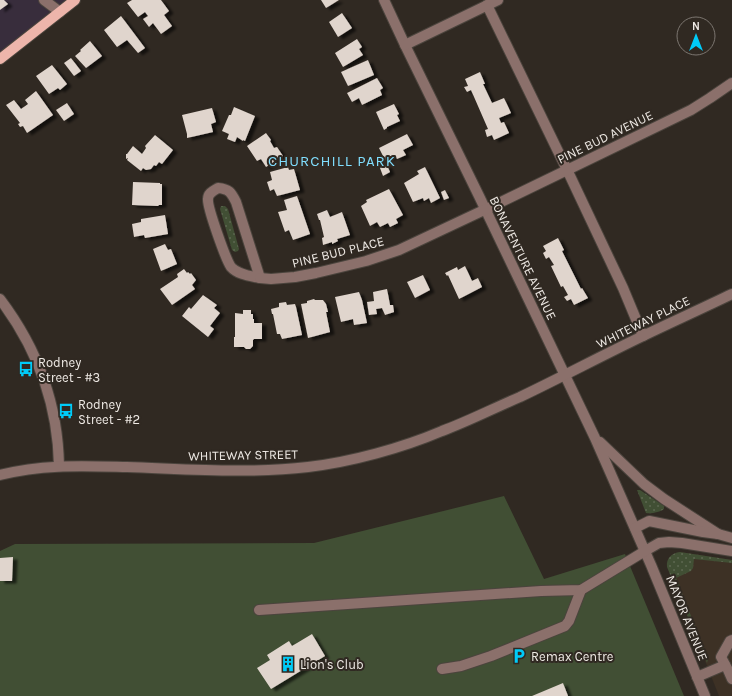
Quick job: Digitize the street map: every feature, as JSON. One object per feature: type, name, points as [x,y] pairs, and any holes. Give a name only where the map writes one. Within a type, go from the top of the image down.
[{"type":"main road","points":[[0,59],[75,0]]},
{"type":"street","points":[[44,0],[60,12]]},
{"type":"street","name":"BONAVENTURE AVENUE","points":[[384,0],[566,375],[645,551]]},
{"type":"street","points":[[405,45],[498,0]]},
{"type":"street","points":[[486,5],[567,170],[644,336]]},
{"type":"street","name":"PINE BUD AVENUE","points":[[486,209],[691,110],[732,83]]},
{"type":"street","name":"PINE BUD PLACE","points":[[260,278],[232,193],[225,188],[218,188],[211,192],[208,199],[209,209],[226,257],[232,268],[242,274],[260,278],[271,279],[316,273],[366,261],[399,250],[486,209]]},
{"type":"street","name":"WHITEWAY PLACE","points":[[566,375],[732,294]]},
{"type":"street","points":[[0,299],[21,330],[42,373],[54,418],[59,466]]},
{"type":"street","name":"WHITEWAY STREET","points":[[0,475],[59,466],[104,466],[231,471],[272,470],[317,466],[380,452],[440,432],[566,375]]},
{"type":"street","points":[[595,438],[644,484],[664,499],[718,534]]},
{"type":"street","points":[[635,528],[649,521],[732,538]]},
{"type":"street","points":[[259,610],[541,591],[580,590],[659,544],[669,542],[682,543],[732,551]]},
{"type":"street","name":"MAYOR AVENUE","points":[[645,551],[705,696]]},
{"type":"street","points":[[442,668],[461,666],[491,656],[565,626],[569,622],[580,590]]},
{"type":"street","points":[[732,640],[721,657],[732,679]]},
{"type":"street","points":[[697,677],[725,665]]},
{"type":"shaded area","points":[[0,0],[75,0],[0,59]]},
{"type":"shaded area","points":[[680,552],[732,560],[732,696],[719,696],[669,570],[667,564],[669,558]]},
{"type":"green space","points":[[221,206],[225,206],[228,209],[239,249],[238,251],[235,252],[232,250],[220,209]]},
{"type":"green space","points":[[637,490],[640,490],[664,506],[664,509],[646,513]]},
{"type":"green space","points":[[504,496],[544,579],[625,554],[684,696],[0,696],[0,551],[15,544],[314,543]]},
{"type":"green space","points":[[680,552],[732,560],[732,563],[694,559],[693,568],[691,571],[676,578],[708,659],[707,663],[667,567],[667,561],[670,556]]},
{"type":"building","points":[[0,0],[4,0],[8,4],[0,10]]},
{"type":"building","points":[[132,0],[161,0],[169,11],[164,15],[172,26],[161,34],[153,23],[149,27],[143,19],[148,16],[145,12],[138,17],[127,3]]},
{"type":"building","points":[[321,0],[339,0],[326,8]]},
{"type":"building","points":[[342,13],[352,28],[338,37],[329,22]]},
{"type":"building","points":[[121,16],[145,48],[138,53],[127,40],[117,47],[104,30]]},
{"type":"building","points":[[357,39],[362,47],[359,49],[363,55],[343,67],[335,53]]},
{"type":"building","points":[[90,41],[102,56],[86,68],[75,56]]},
{"type":"building","points":[[71,58],[81,71],[74,76],[64,63]]},
{"type":"building","points":[[368,60],[374,75],[348,86],[341,72]]},
{"type":"building","points":[[52,65],[67,84],[60,90],[58,88],[49,94],[36,76]]},
{"type":"building","points":[[480,72],[485,84],[483,84],[492,103],[504,98],[511,113],[499,118],[501,123],[504,122],[509,133],[494,140],[492,135],[487,137],[485,130],[488,129],[471,90],[467,92],[464,87],[468,86],[465,79]]},
{"type":"building","points":[[377,78],[383,88],[380,90],[382,95],[362,105],[359,98],[352,102],[347,93]]},
{"type":"building","points":[[36,91],[53,115],[27,133],[23,126],[20,127],[18,124],[20,123],[6,105],[14,100],[21,109],[28,104],[25,100]]},
{"type":"building","points":[[67,103],[74,114],[64,121],[56,110]]},
{"type":"building","points":[[394,104],[399,114],[397,115],[400,121],[384,130],[376,112]]},
{"type":"building","points":[[234,107],[255,116],[245,141],[237,137],[235,142],[227,139],[229,134],[222,131]]},
{"type":"building","points":[[212,108],[216,122],[211,124],[213,132],[187,138],[182,115]]},
{"type":"building","points":[[266,133],[274,148],[277,147],[283,156],[266,167],[261,159],[257,161],[247,146]]},
{"type":"building","points":[[407,134],[413,145],[403,150],[406,155],[397,159],[395,155],[385,160],[379,148]]},
{"type":"building","points":[[155,135],[173,150],[162,164],[159,162],[151,169],[146,170],[143,168],[141,171],[127,160],[128,158],[126,159],[126,154],[133,146],[142,154],[146,148],[145,146]]},
{"type":"building","points":[[387,165],[390,172],[383,176],[380,168]]},
{"type":"building","points":[[288,167],[289,170],[294,169],[300,190],[277,196],[274,189],[270,191],[267,182],[272,180],[270,172]]},
{"type":"building","points":[[425,167],[440,198],[431,203],[429,198],[424,201],[423,198],[413,202],[404,183],[419,174],[417,171]]},
{"type":"building","points":[[133,182],[162,184],[162,205],[132,205]]},
{"type":"building","points":[[389,189],[403,215],[396,219],[398,223],[390,227],[388,223],[380,227],[377,222],[370,226],[361,206],[367,202],[366,200]]},
{"type":"building","points":[[445,190],[449,198],[444,200],[441,192]]},
{"type":"building","points":[[297,196],[310,234],[293,240],[289,230],[285,232],[278,212],[287,210],[284,200]]},
{"type":"building","points":[[327,210],[330,217],[342,212],[350,235],[337,239],[338,241],[332,244],[332,242],[323,245],[322,238],[324,237],[317,214]]},
{"type":"building","points":[[165,215],[168,234],[145,238],[144,235],[134,237],[132,224],[141,222],[141,219]]},
{"type":"building","points":[[558,238],[564,250],[562,251],[581,289],[582,288],[588,298],[574,305],[571,299],[567,301],[564,297],[568,295],[563,286],[561,287],[551,266],[554,265],[549,257],[546,259],[543,253],[546,251],[543,246]]},
{"type":"building","points":[[165,244],[168,250],[171,249],[177,264],[161,271],[153,249]]},
{"type":"building","points":[[465,266],[472,281],[478,278],[482,287],[459,299],[448,275],[447,276],[445,273],[457,267],[458,270]]},
{"type":"building","points":[[184,269],[187,273],[191,273],[196,280],[192,285],[195,289],[172,305],[160,289],[178,277],[177,274]]},
{"type":"building","points":[[423,275],[430,290],[415,298],[407,282]]},
{"type":"building","points":[[387,289],[390,305],[393,305],[394,312],[385,315],[382,308],[376,309],[377,314],[369,315],[367,302],[374,301],[373,292]]},
{"type":"building","points":[[359,292],[367,323],[354,325],[353,319],[341,322],[335,297]]},
{"type":"building","points":[[203,295],[217,305],[214,308],[220,313],[210,326],[214,329],[208,337],[182,316],[189,307],[191,309]]},
{"type":"building","points":[[314,299],[323,300],[326,304],[330,332],[308,338],[301,304],[307,303],[307,301]]},
{"type":"building","points":[[286,302],[287,305],[295,304],[302,335],[282,339],[280,334],[277,334],[271,309],[279,307],[279,303]]},
{"type":"building","points":[[243,310],[251,310],[254,323],[262,323],[262,339],[254,339],[253,346],[250,349],[246,349],[244,347],[234,347],[235,313],[243,314]]},
{"type":"building","points":[[13,557],[12,581],[0,581],[0,558]]},
{"type":"building","name":"Lion's Club","points":[[312,634],[325,656],[271,689],[257,668],[270,660],[267,655],[289,641],[292,646]]},
{"type":"building","points":[[563,683],[568,696],[532,696]]},
{"type":"place","name":"Rodney Street - #3","points":[[26,369]]},
{"type":"place","name":"Rodney Street - #2","points":[[66,411]]},
{"type":"place","name":"Remax Centre","points":[[519,656]]},
{"type":"place","name":"Lion's Club","points":[[288,664]]},
{"type":"district","name":"CHURCHILL PARK","points":[[332,161]]}]
